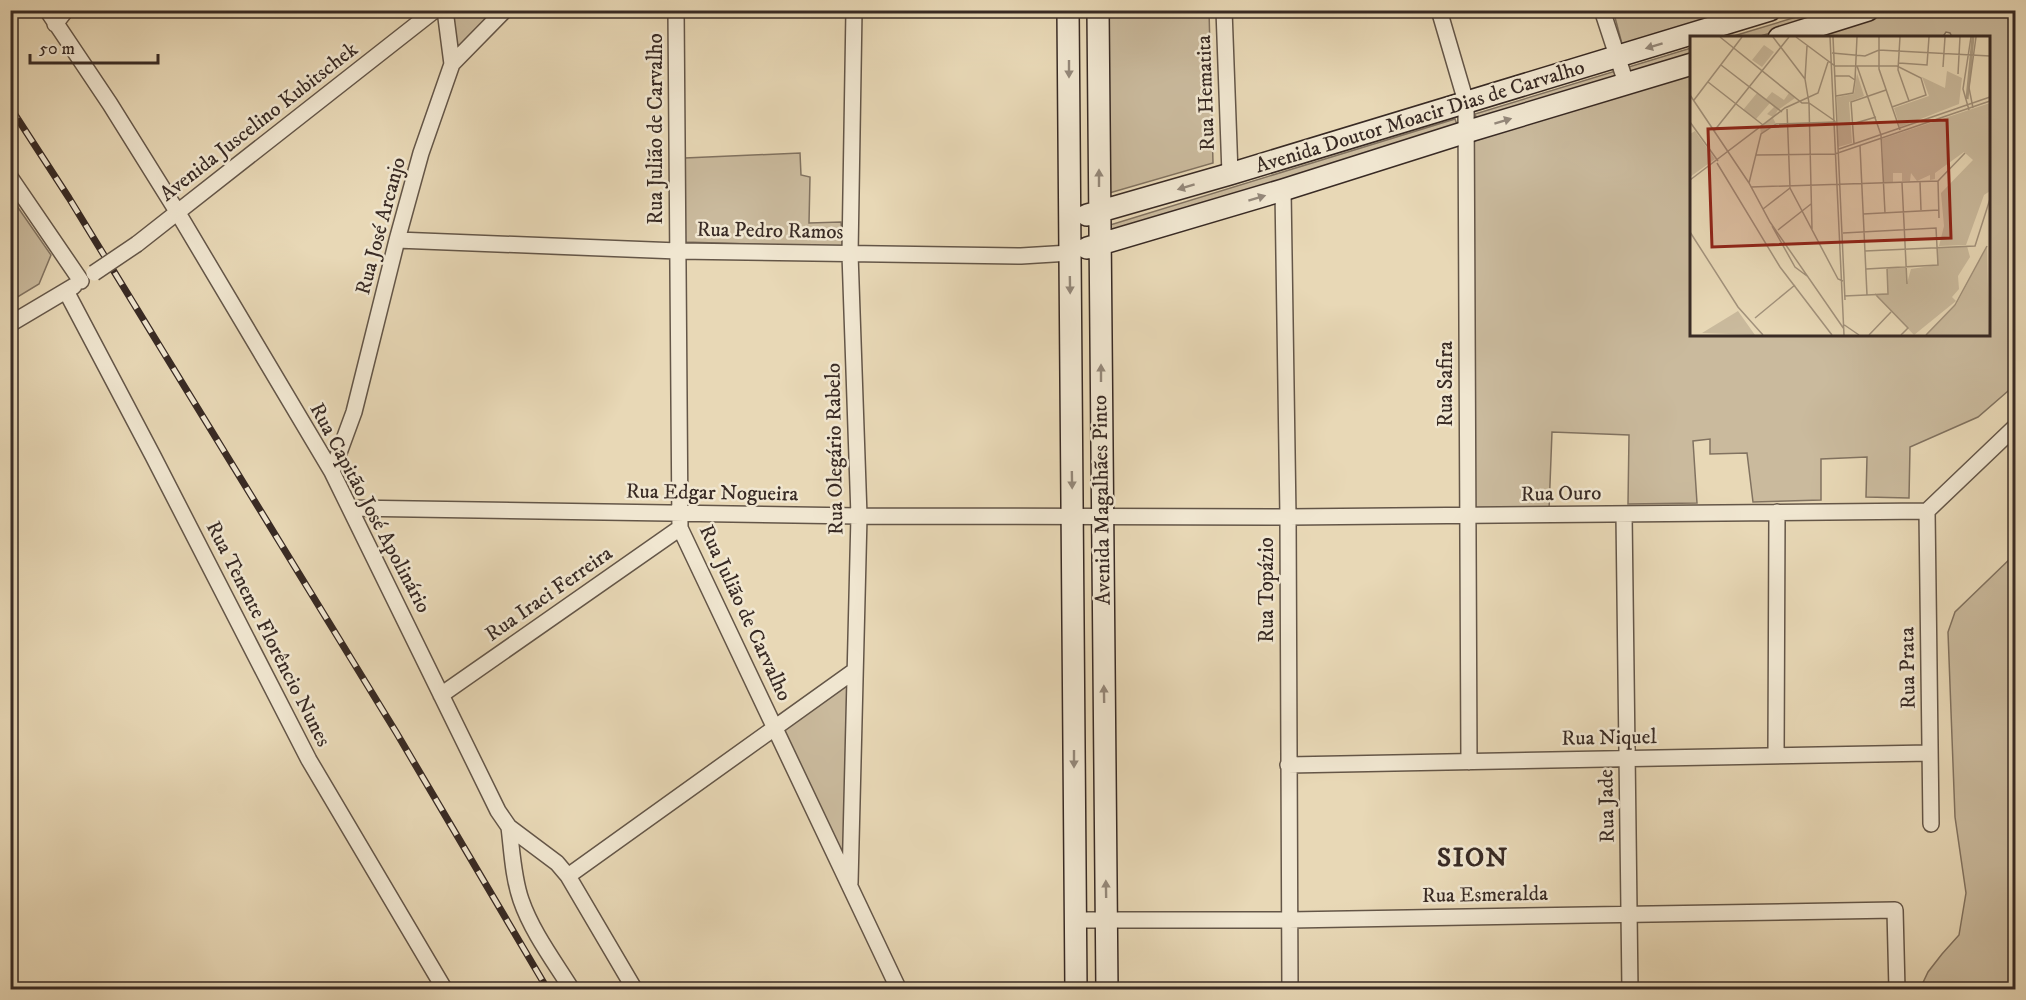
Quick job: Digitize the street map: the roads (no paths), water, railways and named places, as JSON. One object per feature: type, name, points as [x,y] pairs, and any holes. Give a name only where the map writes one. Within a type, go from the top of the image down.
[{"type":"main road","name":"Avenida Magalhães Pinto","points":[[1068,10],[1076,990]]},
{"type":"main road","name":"Avenida Magalhães Pinto","points":[[1098,10],[1107,990]]},
{"type":"main road","name":"Avenida Doutor Moacir Dias de Carvalho","points":[[1070,219],[1099,213],[1230,174],[1770,10]]},
{"type":"main road","points":[[1785,36],[1868,10]]},
{"type":"main road","name":"Avenida Doutor Moacir Dias de Carvalho","points":[[1070,253],[1690,65]]},
{"type":"main road","points":[[1071,409],[1101,410]]},
{"type":"street","points":[[51,17],[66,10]]},
{"type":"street","name":"Avenida Juscelino Kubitschek","points":[[10,324],[66,291],[137,244],[435,10]]},
{"type":"street","points":[[445,10],[452,64]]},
{"type":"street","name":"Rua José Arcanjo","points":[[332,472],[364,379],[397,240],[421,153],[452,64],[505,10]]},
{"type":"street","name":"Rua Julião de Carvalho","points":[[676,10],[681,521],[849,887],[899,990]]},
{"type":"street","name":"Rua Olegário Rabelo","points":[[849,887],[859,516],[850,254],[854,10]]},
{"type":"street","name":"Rua Hematita","points":[[1224,10],[1230,174]]},
{"type":"street","name":"Rua Safira","points":[[1439,10],[1466,102],[1469,762]]},
{"type":"street","points":[[1602,10],[1626,83]]},
{"type":"street","name":"Rua Capitão José Apolinário","points":[[51,17],[110,104],[178,213],[332,472],[498,811],[509,827],[557,863],[568,876],[634,990]]},
{"type":"street","points":[[10,177],[81,281]]},
{"type":"street","name":"Rua Topázio","points":[[1283,190],[1288,517],[1290,990]]},
{"type":"street","name":"Rua Pedro Ramos","points":[[397,240],[678,251],[1021,256],[1070,253]]},
{"type":"street","name":"Rua Tenente Florêncio Nunes","points":[[66,291],[309,760],[445,990]]},
{"type":"street","points":[[1927,511],[2016,426]]},
{"type":"street","name":"Rua Edgar Nogueira","points":[[350,508],[681,521],[859,516],[1072,515]]},
{"type":"street","name":"Rua Ouro","points":[[1072,515],[1288,517],[1927,511]]},
{"type":"street","name":"Rua Prata","points":[[1927,511],[1931,824]]},
{"type":"street","points":[[1776,756],[1777,512]]},
{"type":"street","name":"Rua Jade","points":[[1624,514],[1630,990]]},
{"type":"street","name":"Rua Iraci Ferreira","points":[[441,695],[681,521]]},
{"type":"street","points":[[568,876],[854,671]]},
{"type":"street","name":"Rua Niquel","points":[[1288,765],[1930,753]]},
{"type":"street","points":[[509,827],[520,899],[530,922],[572,990]]},
{"type":"street","name":"Rua Esmeralda","points":[[1075,920],[1289,920],[1895,910],[1897,990]]},
{"type":"railway","points":[[10,107],[69,198],[396,732],[548,990]]},
{"type":"district","name":"SION","points":[[1473,858]]}]
